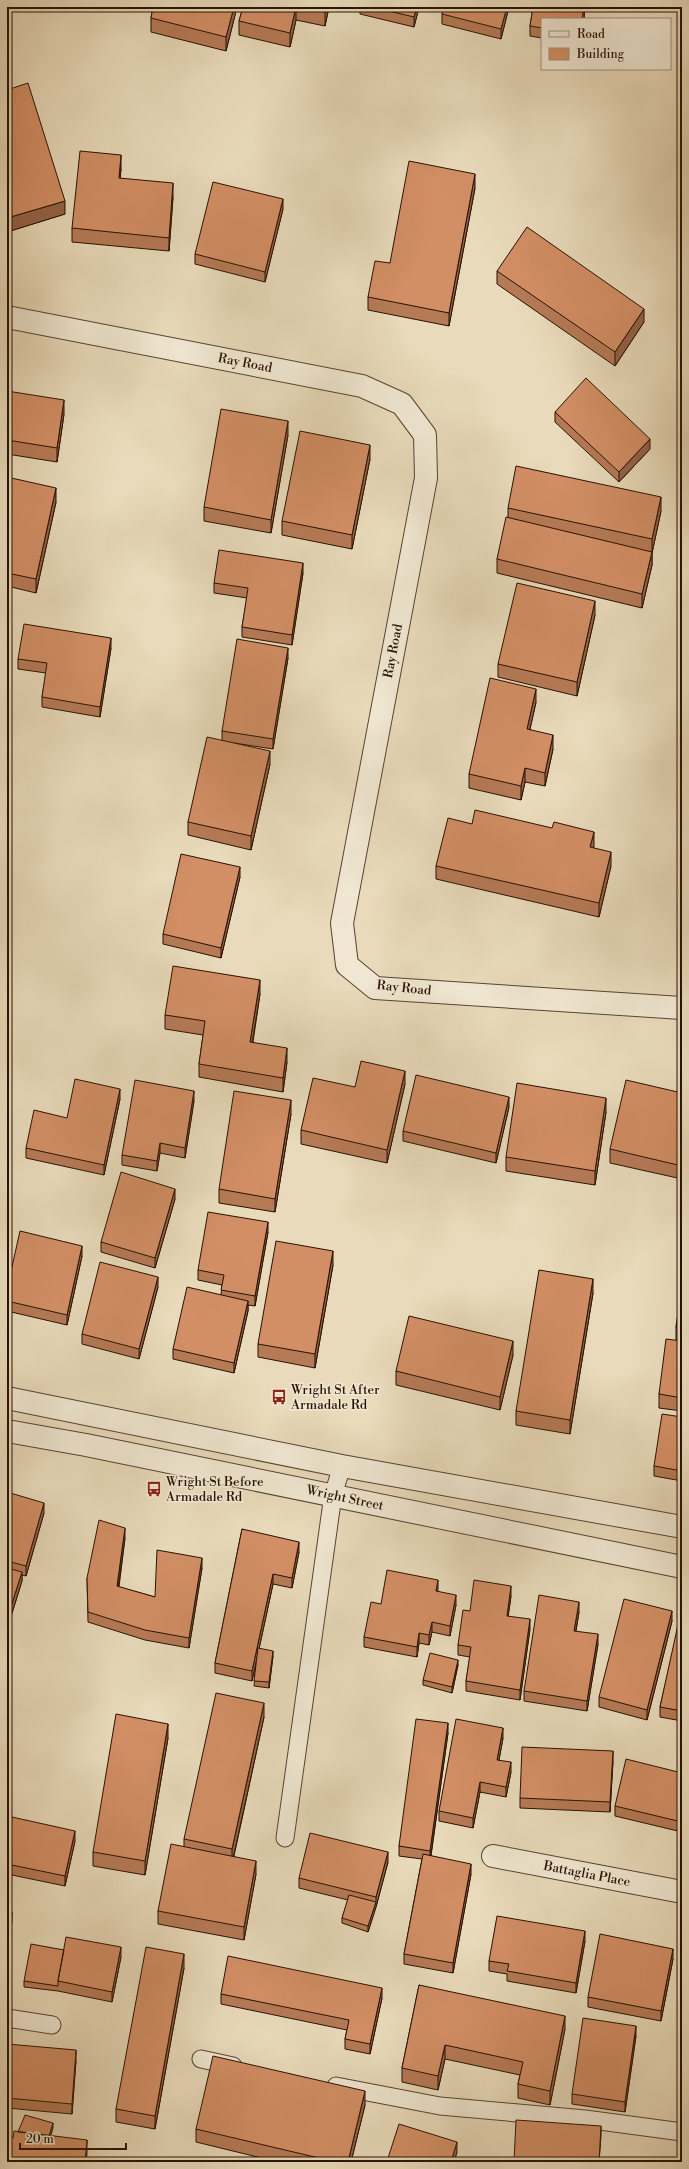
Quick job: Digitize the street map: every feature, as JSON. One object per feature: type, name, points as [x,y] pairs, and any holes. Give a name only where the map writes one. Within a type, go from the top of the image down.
[{"type":"street","name":"Ray Road","points":[[7,316],[362,386],[402,404],[425,435],[426,478],[342,923],[347,965],[375,988],[682,1008]]},
{"type":"street","points":[[7,1398],[342,1466],[682,1527]]},
{"type":"street","name":"Wright Street","points":[[7,1431],[682,1567]]},
{"type":"street","name":"Battaglia Place","points":[[493,1856],[682,1892]]},
{"type":"lane","points":[[284,1838],[333,1496],[342,1466]]},
{"type":"lane","points":[[7,2018],[52,2026]]},
{"type":"lane","points":[[201,2060],[247,2068]]},
{"type":"lane","points":[[317,2082],[440,2106],[586,2119],[682,2132]]},
{"type":"building","points":[[153,7],[234,7],[226,37],[151,18]]},
{"type":"building","points":[[243,7],[296,7],[290,33],[239,21]]},
{"type":"building","points":[[301,7],[326,7],[325,12]]},
{"type":"building","points":[[372,7],[417,7],[414,17]]},
{"type":"building","points":[[444,7],[507,7],[501,29],[442,14]]},
{"type":"building","points":[[533,7],[584,7],[582,18],[541,18],[541,28],[530,26]]},
{"type":"building","points":[[28,83],[65,201],[7,218],[7,90]]},
{"type":"building","points":[[80,151],[121,155],[119,178],[173,183],[169,238],[72,228]]},
{"type":"building","points":[[409,161],[475,174],[449,313],[368,297],[375,261],[390,263]]},
{"type":"building","points":[[213,182],[283,199],[265,272],[195,254]]},
{"type":"building","points":[[527,227],[644,309],[615,352],[497,271]]},
{"type":"building","points":[[586,378],[650,439],[619,472],[555,412]]},
{"type":"building","points":[[7,391],[64,400],[57,448],[7,440]]},
{"type":"building","points":[[221,409],[288,421],[271,520],[204,507]]},
{"type":"building","points":[[300,431],[370,445],[352,535],[282,521]]},
{"type":"building","points":[[516,466],[661,497],[652,539],[508,508]]},
{"type":"building","points":[[7,477],[56,488],[36,579],[7,573]]},
{"type":"building","points":[[506,517],[652,552],[642,594],[497,559]]},
{"type":"building","points":[[219,550],[303,563],[292,635],[242,627],[248,588],[214,583]]},
{"type":"building","points":[[517,583],[595,601],[577,682],[498,664]]},
{"type":"building","points":[[24,624],[111,638],[100,707],[42,697],[47,663],[18,659]]},
{"type":"building","points":[[237,639],[288,648],[273,739],[222,731]]},
{"type":"building","points":[[490,678],[536,689],[527,729],[553,735],[545,773],[525,768],[521,786],[469,774]]},
{"type":"building","points":[[207,737],[270,751],[251,836],[188,822]]},
{"type":"building","points":[[475,810],[552,828],[554,822],[594,832],[590,847],[611,852],[599,903],[436,866],[448,818],[472,824]]},
{"type":"building","points":[[181,854],[240,867],[221,948],[163,934]]},
{"type":"building","points":[[173,966],[260,980],[250,1042],[287,1048],[283,1078],[199,1064],[205,1021],[165,1015]]},
{"type":"building","points":[[361,1061],[405,1071],[387,1150],[301,1130],[313,1078],[355,1087]]},
{"type":"building","points":[[416,1075],[509,1097],[496,1153],[403,1131]]},
{"type":"building","points":[[75,1079],[120,1089],[104,1165],[26,1148],[34,1110],[67,1118]]},
{"type":"building","points":[[135,1080],[194,1091],[185,1148],[160,1143],[157,1161],[122,1155]]},
{"type":"building","points":[[626,1080],[682,1093],[682,1166],[610,1149]]},
{"type":"building","points":[[517,1083],[606,1098],[595,1171],[506,1157]]},
{"type":"building","points":[[234,1091],[291,1100],[275,1199],[219,1189]]},
{"type":"building","points":[[121,1172],[175,1189],[155,1258],[101,1242]]},
{"type":"building","points":[[208,1212],[268,1222],[255,1296],[221,1290],[224,1275],[198,1270]]},
{"type":"building","points":[[20,1231],[82,1246],[67,1315],[7,1301],[7,1289]]},
{"type":"building","points":[[276,1241],[333,1251],[315,1354],[258,1344]]},
{"type":"building","points":[[100,1262],[158,1277],[139,1349],[82,1334]]},
{"type":"building","points":[[539,1270],[593,1279],[570,1420],[516,1411]]},
{"type":"building","points":[[187,1287],[248,1301],[234,1363],[173,1349]]},
{"type":"building","points":[[682,1288],[682,1328],[676,1327]]},
{"type":"building","points":[[409,1316],[513,1341],[500,1397],[396,1371]]},
{"type":"building","points":[[666,1339],[682,1341],[682,1398],[659,1394]]},
{"type":"building","points":[[662,1414],[682,1417],[682,1471],[654,1466]]},
{"type":"building","points":[[7,1492],[44,1503],[26,1566],[7,1561]]},
{"type":"building","points":[[99,1520],[125,1528],[117,1586],[155,1597],[157,1550],[202,1558],[189,1638],[145,1630],[88,1612],[87,1578]]},
{"type":"building","points":[[242,1529],[299,1542],[292,1578],[273,1574],[252,1671],[215,1663]]},
{"type":"building","points":[[7,1568],[22,1572],[7,1619]]},
{"type":"building","points":[[387,1570],[438,1580],[436,1591],[456,1595],[450,1626],[432,1622],[429,1635],[419,1633],[417,1647],[364,1637],[371,1602],[381,1604]]},
{"type":"building","points":[[474,1580],[511,1586],[507,1616],[530,1619],[520,1690],[466,1681],[471,1647],[458,1645],[463,1610],[470,1611]]},
{"type":"building","points":[[539,1595],[579,1602],[574,1631],[598,1634],[587,1701],[524,1691]]},
{"type":"building","points":[[624,1599],[672,1611],[647,1710],[599,1697]]},
{"type":"building","points":[[681,1611],[682,1612],[682,1711],[660,1707]]},
{"type":"building","points":[[258,1648],[273,1651],[269,1682],[254,1681]]},
{"type":"building","points":[[430,1653],[458,1660],[452,1687],[423,1680]]},
{"type":"building","points":[[216,1693],[264,1703],[232,1849],[184,1839]]},
{"type":"building","points":[[116,1714],[168,1724],[145,1861],[93,1852]]},
{"type":"building","points":[[416,1719],[448,1723],[430,1851],[399,1846]]},
{"type":"building","points":[[456,1719],[503,1728],[497,1760],[511,1762],[506,1787],[480,1782],[473,1818],[439,1811]]},
{"type":"building","points":[[522,1747],[613,1751],[610,1802],[520,1798]]},
{"type":"building","points":[[626,1759],[682,1773],[682,1822],[615,1806]]},
{"type":"building","points":[[12,1817],[75,1831],[65,1876],[7,1864],[7,1841]]},
{"type":"building","points":[[310,1833],[388,1852],[376,1897],[299,1878]]},
{"type":"building","points":[[171,1844],[256,1861],[244,1927],[158,1911]]},
{"type":"building","points":[[423,1854],[471,1864],[453,1963],[404,1954]]},
{"type":"building","points":[[349,1895],[376,1902],[368,1926],[342,1918]]},
{"type":"building","points":[[7,1911],[12,1912],[7,1936]]},
{"type":"building","points":[[497,1916],[585,1931],[576,1983],[507,1971],[509,1964],[489,1961]]},
{"type":"building","points":[[600,1934],[673,1949],[661,2011],[588,1997]]},
{"type":"building","points":[[66,1937],[121,1947],[112,1992],[58,1981]]},
{"type":"building","points":[[31,1944],[64,1950],[58,1986],[24,1981]]},
{"type":"building","points":[[146,1947],[184,1954],[155,2116],[116,2109]]},
{"type":"building","points":[[228,1956],[382,1988],[370,2044],[345,2039],[349,2020],[221,1994]]},
{"type":"building","points":[[419,1985],[565,2016],[550,2091],[518,2084],[523,2062],[445,2045],[438,2076],[402,2068]]},
{"type":"building","points":[[583,2018],[636,2026],[625,2102],[572,2094]]},
{"type":"building","points":[[7,2044],[76,2050],[72,2104],[7,2098]]},
{"type":"building","points":[[213,2056],[365,2091],[348,2162],[336,2162],[196,2129]]},
{"type":"building","points":[[25,2115],[53,2123],[49,2136],[18,2132]]},
{"type":"building","points":[[516,2120],[601,2126],[599,2162],[514,2162]]},
{"type":"building","points":[[399,2124],[457,2142],[451,2162],[400,2162],[388,2158]]},
{"type":"building","points":[[14,2131],[87,2140],[85,2162],[7,2162],[7,2136],[13,2138]]},
{"type":"place","name":"Wright St After Armadale Rd","points":[[279,1397]]},
{"type":"place","name":"Wright St Before Armadale Rd","points":[[154,1489]]}]
